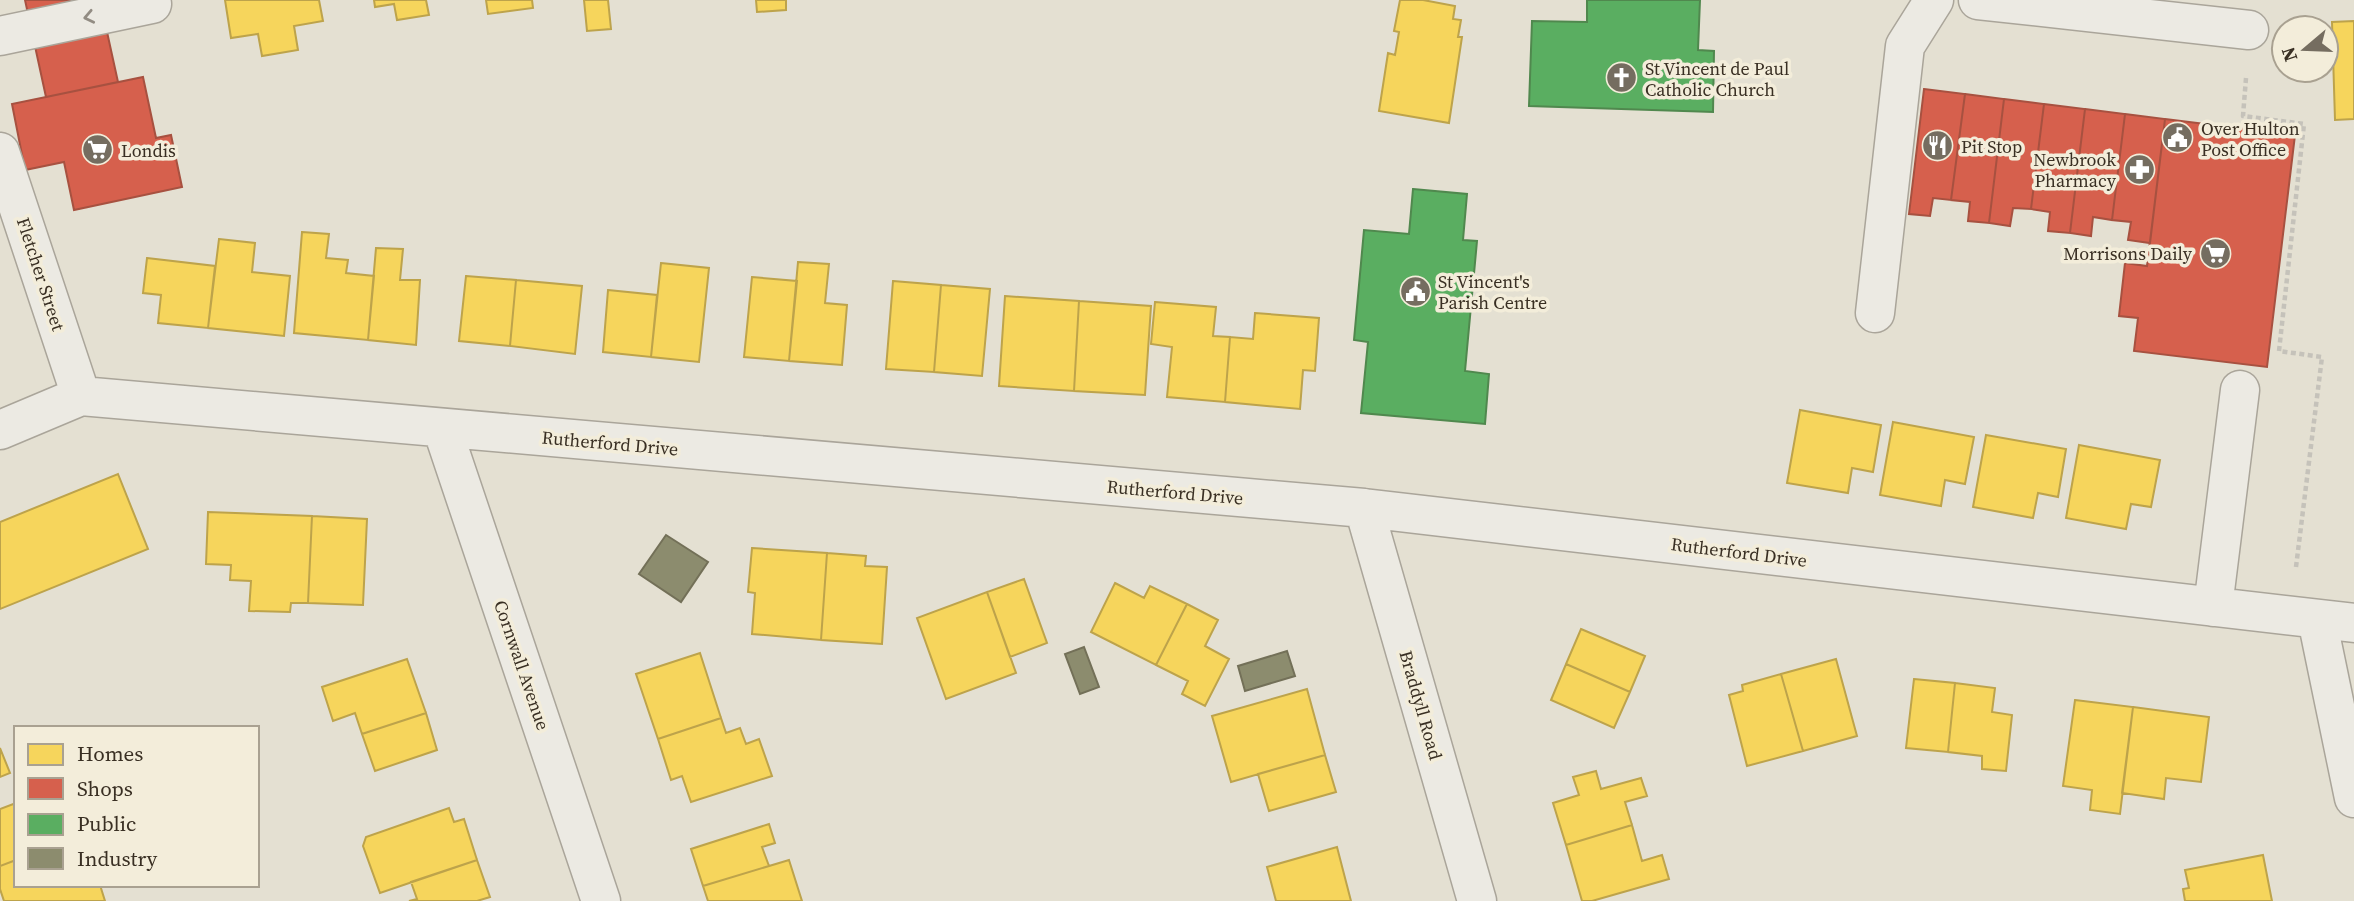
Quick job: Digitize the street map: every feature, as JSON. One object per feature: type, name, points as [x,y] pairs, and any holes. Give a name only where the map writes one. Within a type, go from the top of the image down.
[{"type":"street","points":[[0,36],[152,5],[151,0]]},
{"type":"street","points":[[1875,313],[1905,46],[1934,0]]},
{"type":"street","points":[[1978,0],[2249,30]]},
{"type":"street","name":"Fletcher Street","points":[[0,152],[81,396]]},
{"type":"street","points":[[2213,607],[2240,390]]},
{"type":"street","name":"Rutherford Drive","points":[[0,430],[81,396],[1364,508],[2320,620]]},
{"type":"street","name":"Cornwall Avenue","points":[[442,428],[601,901]]},
{"type":"street","name":"Braddyll Road","points":[[1364,508],[1477,901]]},
{"type":"street","points":[[2320,620],[2354,798]]},
{"type":"path","points":[[2249,30],[2243,116],[2304,124],[2279,351],[2322,357],[2320,620]]},
{"type":"building: Homes","points":[[225,0],[319,0],[323,21],[294,26],[298,50],[262,56],[258,34],[231,38]]},
{"type":"building: Homes","points":[[374,0],[426,0],[429,15],[397,20],[394,4],[375,7]]},
{"type":"building: Homes","points":[[486,0],[532,0],[533,8],[488,14]]},
{"type":"building: Homes","points":[[584,0],[608,0],[611,29],[587,31]]},
{"type":"building: Homes","points":[[756,0],[786,0],[786,10],[757,12]]},
{"type":"building: Homes","points":[[1400,0],[1423,0],[1455,6],[1453,19],[1461,20],[1458,37],[1462,37],[1449,123],[1379,111],[1388,53],[1395,55],[1399,32],[1394,31]]},
{"type":"building: Homes","points":[[2354,21],[2354,119],[2335,120],[2334,84],[2340,84],[2340,22]]},
{"type":"building: Homes","points":[[302,232],[329,234],[326,258],[348,260],[346,273],[374,276],[368,340],[294,333]]},
{"type":"building: Homes","points":[[219,239],[255,243],[252,272],[290,276],[284,336],[208,328]]},
{"type":"building: Homes","points":[[376,248],[403,249],[400,280],[420,280],[416,345],[368,340]]},
{"type":"building: Homes","points":[[147,258],[215,266],[208,328],[158,323],[161,295],[143,293]]},
{"type":"building: Homes","points":[[798,262],[829,264],[825,303],[847,305],[842,365],[789,361]]},
{"type":"building: Homes","points":[[661,263],[709,268],[699,362],[651,357]]},
{"type":"building: Homes","points":[[466,276],[516,280],[510,346],[459,341]]},
{"type":"building: Homes","points":[[752,277],[797,281],[789,361],[744,357]]},
{"type":"building: Homes","points":[[516,280],[582,286],[575,354],[510,346]]},
{"type":"building: Homes","points":[[893,281],[941,285],[934,372],[886,369]]},
{"type":"building: Homes","points":[[941,285],[990,289],[982,376],[934,372]]},
{"type":"building: Homes","points":[[608,290],[657,295],[651,357],[603,352]]},
{"type":"building: Homes","points":[[1005,296],[1079,301],[1074,391],[999,386]]},
{"type":"building: Homes","points":[[1079,301],[1151,306],[1145,395],[1074,391]]},
{"type":"building: Homes","points":[[1155,302],[1216,307],[1213,336],[1230,337],[1225,402],[1167,397],[1172,347],[1151,344]]},
{"type":"building: Homes","points":[[1255,313],[1319,318],[1315,371],[1303,370],[1300,409],[1225,402],[1230,337],[1253,339]]},
{"type":"building: Homes","points":[[1800,410],[1881,425],[1873,472],[1852,468],[1848,493],[1787,483]]},
{"type":"building: Homes","points":[[1893,422],[1974,437],[1965,484],[1945,480],[1941,506],[1880,495]]},
{"type":"building: Homes","points":[[1986,435],[2066,449],[2058,497],[2038,493],[2033,518],[1973,507]]},
{"type":"building: Homes","points":[[2079,445],[2160,460],[2151,507],[2131,504],[2126,529],[2066,518]]},
{"type":"building: Homes","points":[[118,474],[148,549],[0,609],[0,522]]},
{"type":"building: Homes","points":[[208,512],[312,516],[308,603],[291,603],[290,612],[249,611],[251,581],[230,580],[231,565],[206,564]]},
{"type":"building: Homes","points":[[312,516],[367,519],[363,605],[308,603]]},
{"type":"building: Homes","points":[[752,548],[827,553],[821,640],[752,634],[755,593],[748,592]]},
{"type":"building: Homes","points":[[827,553],[866,556],[865,566],[887,567],[882,644],[821,640]]},
{"type":"building: Homes","points":[[1024,579],[1047,643],[1010,657],[987,592]]},
{"type":"building: Homes","points":[[1115,583],[1144,598],[1150,586],[1187,604],[1156,665],[1091,632]]},
{"type":"building: Homes","points":[[987,592],[1016,673],[946,699],[917,618]]},
{"type":"building: Homes","points":[[1187,604],[1218,620],[1205,646],[1229,659],[1205,706],[1182,694],[1188,681],[1156,665]]},
{"type":"building: Homes","points":[[1581,629],[1645,656],[1630,692],[1566,664]]},
{"type":"building: Homes","points":[[700,653],[721,718],[658,739],[636,674]]},
{"type":"building: Homes","points":[[407,659],[426,713],[362,734],[355,713],[333,721],[322,687]]},
{"type":"building: Homes","points":[[1836,659],[1857,736],[1803,751],[1781,674]]},
{"type":"building: Homes","points":[[1566,664],[1630,692],[1614,728],[1551,700]]},
{"type":"building: Homes","points":[[1781,674],[1803,751],[1747,766],[1729,695],[1743,691],[1742,685]]},
{"type":"building: Homes","points":[[1914,679],[1955,683],[1948,752],[1906,748]]},
{"type":"building: Homes","points":[[1955,683],[1995,688],[1992,712],[2012,715],[2006,771],[1982,769],[1982,756],[1948,752]]},
{"type":"building: Homes","points":[[1307,689],[1325,755],[1231,782],[1212,716]]},
{"type":"building: Homes","points":[[2075,700],[2133,707],[2120,814],[2090,810],[2092,790],[2063,786]]},
{"type":"building: Homes","points":[[2133,707],[2209,717],[2201,782],[2166,778],[2164,799],[2122,793]]},
{"type":"building: Homes","points":[[426,713],[437,750],[375,771],[362,734]]},
{"type":"building: Homes","points":[[721,718],[726,733],[740,728],[746,744],[759,739],[772,776],[691,802],[682,776],[671,780],[658,739]]},
{"type":"building: Homes","points":[[0,748],[10,773],[0,777]]},
{"type":"building: Homes","points":[[1325,755],[1336,792],[1269,811],[1258,774]]},
{"type":"building: Homes","points":[[1596,771],[1601,789],[1641,778],[1647,796],[1625,802],[1632,825],[1566,845],[1553,803],[1579,795],[1573,777]]},
{"type":"building: Homes","points":[[14,804],[14,861],[0,866],[0,809]]},
{"type":"building: Homes","points":[[449,808],[454,822],[464,819],[477,860],[380,893],[363,846],[366,837]]},
{"type":"building: Homes","points":[[769,824],[775,843],[762,847],[769,866],[703,886],[691,849]]},
{"type":"building: Homes","points":[[1632,825],[1642,861],[1662,855],[1669,879],[1592,901],[1582,901],[1566,845]]},
{"type":"building: Homes","points":[[1337,847],[1351,901],[1276,901],[1267,867]]},
{"type":"building: Homes","points":[[2263,855],[2272,901],[2185,901],[2183,889],[2189,888],[2185,870]]},
{"type":"building: Homes","points":[[477,860],[490,897],[477,901],[409,901],[417,899],[411,882]]},
{"type":"building: Homes","points":[[789,860],[802,901],[708,901],[703,886]]},
{"type":"building: Homes","points":[[14,861],[14,887],[101,887],[105,901],[4,901],[0,889],[0,866]]},
{"type":"building: Shops","points":[[25,0],[100,0],[118,82],[46,97]]},
{"type":"building: Shops","name":"Londis","points":[[143,77],[156,138],[171,135],[182,187],[74,210],[64,162],[25,170],[12,104]]},
{"type":"building: Shops","name":"Pit Stop","points":[[1924,89],[1965,94],[1951,200],[1933,198],[1930,216],[1909,214]]},
{"type":"building: Shops","points":[[1965,94],[2004,99],[1989,223],[1968,221],[1970,202],[1951,200]]},
{"type":"building: Shops","points":[[2004,99],[2044,104],[2031,209],[2013,208],[2010,226],[1989,223]]},
{"type":"building: Shops","points":[[2044,104],[2085,109],[2070,233],[2048,231],[2050,212],[2031,209]]},
{"type":"building: Shops","points":[[2085,109],[2125,114],[2112,220],[2093,217],[2091,236],[2070,233]]},
{"type":"building: Shops","name":"Newbrook Pharmacy","points":[[2125,114],[2165,119],[2150,243],[2128,240],[2131,222],[2112,220]]},
{"type":"building: Shops","name":"Morrisons Daily","points":[[2165,119],[2295,135],[2267,367],[2134,351],[2138,318],[2119,316],[2125,263],[2147,266]]},
{"type":"building: Public","name":"St Vincent de Paul Catholic Church","points":[[1587,0],[1700,0],[1698,50],[1714,51],[1713,112],[1529,106],[1532,21],[1587,22]]},
{"type":"building: Public","name":"St Vincent's Parish Centre","points":[[1413,189],[1467,194],[1463,240],[1477,241],[1465,371],[1489,374],[1485,424],[1361,413],[1368,342],[1354,340],[1364,230],[1409,234]]},
{"type":"building: Industry","points":[[666,535],[708,562],[681,602],[639,574]]},
{"type":"building: Industry","points":[[1084,647],[1099,687],[1080,694],[1065,654]]},
{"type":"building: Industry","points":[[1287,651],[1295,676],[1245,691],[1238,666]]},
{"type":"place","name":"St Vincent de Paul Catholic Church","points":[[1622,78]]},
{"type":"place","name":"Over Hulton Post Office","points":[[2178,138]]},
{"type":"place","name":"Pit Stop","points":[[1938,146]]},
{"type":"place","name":"Londis","points":[[98,150]]},
{"type":"place","name":"Newbrook Pharmacy","points":[[2139,169]]},
{"type":"place","name":"Morrisons Daily","points":[[2215,253]]},
{"type":"place","name":"St Vincent's Parish Centre","points":[[1415,291]]}]
